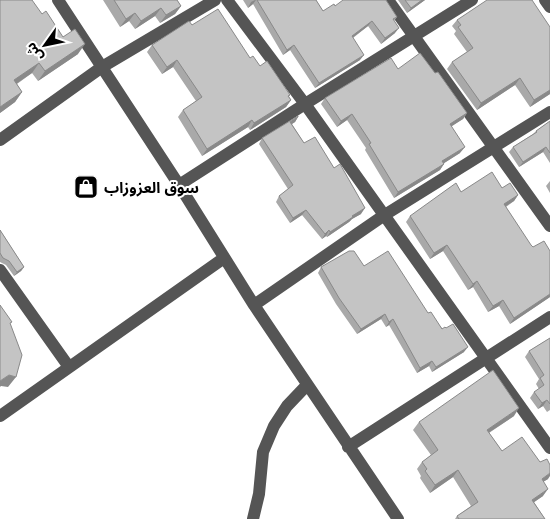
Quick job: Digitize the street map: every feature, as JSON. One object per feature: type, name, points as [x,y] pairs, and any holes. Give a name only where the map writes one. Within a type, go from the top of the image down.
[{"type":"street","points":[[58,0],[179,185],[254,305],[398,519]]},
{"type":"street","points":[[0,140],[102,67],[215,0]]},
{"type":"street","points":[[227,0],[305,104],[550,448]]},
{"type":"street","points":[[388,0],[550,226]]},
{"type":"street","points":[[179,185],[472,0]]},
{"type":"street","points":[[545,0],[550,8]]},
{"type":"street","points":[[254,305],[383,216],[550,112]]},
{"type":"street","points":[[0,416],[224,258]]},
{"type":"street","points":[[0,270],[69,367]]},
{"type":"street","points":[[348,447],[550,317]]},
{"type":"street","points":[[253,519],[259,494],[263,452],[274,426],[287,406],[307,385]]},
{"type":"building","points":[[0,0],[32,0],[42,14],[46,11],[63,37],[75,29],[85,44],[45,71],[39,63],[14,80],[22,92],[0,107]]},
{"type":"building","points":[[114,0],[177,0],[181,6],[166,15],[161,8],[141,21],[135,13],[126,19]]},
{"type":"building","points":[[257,0],[316,0],[323,11],[343,0],[386,0],[397,17],[393,19],[399,28],[385,38],[372,21],[352,36],[364,55],[319,83],[294,45],[287,50]]},
{"type":"building","points":[[405,0],[422,0],[411,8]]},
{"type":"building","points":[[487,0],[532,0],[550,27],[550,90],[534,100],[520,78],[481,103],[452,62],[473,48],[458,27],[461,25],[457,20]]},
{"type":"building","points":[[218,9],[250,58],[253,56],[260,66],[267,61],[290,95],[288,96],[291,100],[254,123],[252,120],[207,149],[183,110],[202,97],[177,60],[167,67],[152,45],[189,21],[192,25]]},
{"type":"building","points":[[420,53],[435,73],[438,72],[467,113],[450,124],[465,147],[442,161],[444,164],[398,192],[369,144],[371,143],[352,114],[341,121],[325,98],[391,58],[398,69]]},
{"type":"building","points":[[298,116],[290,122],[304,143],[315,137],[334,168],[340,164],[365,208],[325,234],[306,210],[293,218],[279,196],[293,185],[262,138]]},
{"type":"building","points":[[550,121],[550,153],[546,147],[523,162],[513,147],[537,132]]},
{"type":"building","points":[[492,172],[502,188],[510,183],[518,195],[504,204],[531,245],[533,247],[544,241],[550,251],[550,294],[514,318],[503,300],[493,306],[477,281],[473,284],[447,245],[434,253],[410,216],[456,183],[461,192]]},
{"type":"building","points":[[0,230],[24,267],[17,272],[0,253]]},
{"type":"building","points":[[349,251],[354,251],[364,266],[388,251],[428,313],[431,312],[442,329],[453,324],[468,347],[436,367],[432,361],[420,368],[393,319],[389,322],[385,314],[361,329],[339,298],[321,267]]},
{"type":"building","points":[[0,305],[12,322],[10,323],[22,355],[16,377],[9,375],[0,381]]},
{"type":"building","points":[[550,338],[550,404],[547,400],[542,403],[534,392],[544,385],[540,378],[544,375],[529,351]]},
{"type":"building","points":[[493,370],[519,408],[487,430],[502,451],[522,437],[540,462],[547,459],[550,465],[550,473],[542,479],[548,489],[532,500],[545,519],[459,519],[457,516],[478,502],[458,470],[435,485],[425,471],[427,469],[422,462],[438,450],[419,422]]},
{"type":"place","name":"سوق العزوزاب","points":[[86,187]]}]
